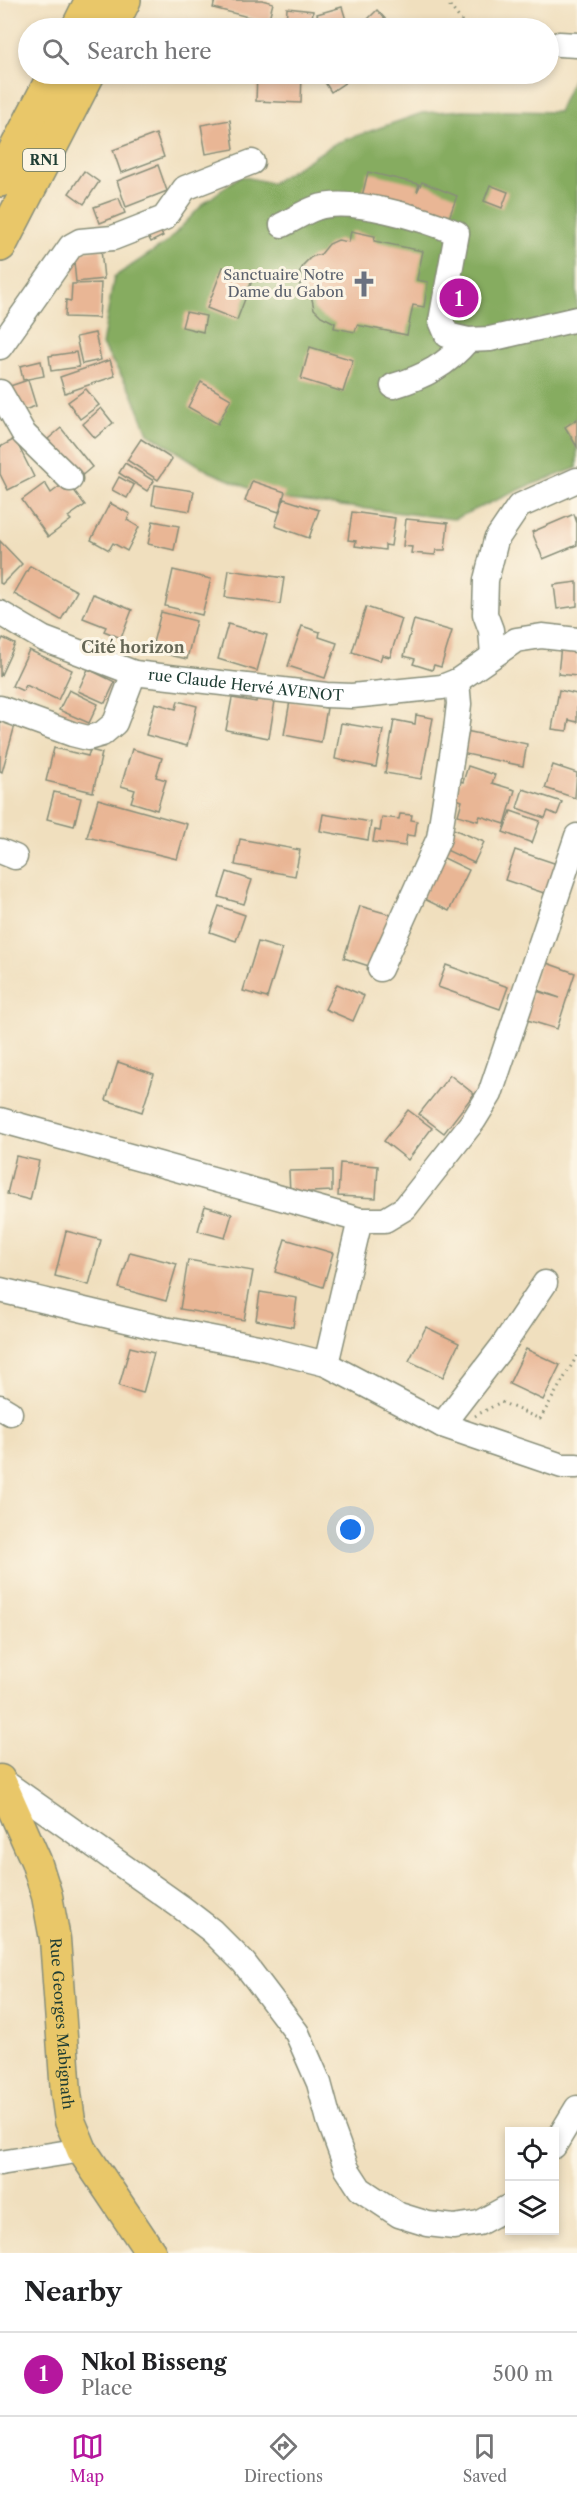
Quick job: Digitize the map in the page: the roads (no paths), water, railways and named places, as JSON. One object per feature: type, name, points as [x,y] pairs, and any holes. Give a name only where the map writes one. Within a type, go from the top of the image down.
[{"type":"highway","points":[[83,18],[92,0]]},
{"type":"highway","points":[[115,18],[124,0]]},
{"type":"highway","name":"RN1","points":[[0,180],[50,84]]},
{"type":"highway","name":"RN1","points":[[0,245],[83,84]]},
{"type":"main road","name":"Rue Georges Mabignath","points":[[0,1780],[36,1861],[47,1896],[55,1939],[70,2121],[82,2150],[151,2253]]},
{"type":"street","points":[[0,347],[71,246],[80,241],[112,238],[164,218],[184,188],[252,162]]},
{"type":"street","points":[[282,225],[317,207],[355,205],[431,222],[457,233],[441,321],[447,335],[468,340],[489,339],[577,319]]},
{"type":"street","points":[[393,386],[433,372],[455,356],[468,340]]},
{"type":"street","points":[[0,392],[24,434],[70,479]]},
{"type":"street","points":[[493,655],[491,630],[485,614],[486,580],[496,540],[519,506],[577,480]]},
{"type":"street","name":"rue Claude Hervé AVENOT","points":[[0,613],[44,639],[134,673],[326,695],[352,696],[442,687],[457,681],[516,640],[542,636],[577,640]]},
{"type":"street","points":[[0,708],[88,738],[102,734],[115,723],[134,673]]},
{"type":"street","points":[[380,969],[439,838],[459,704],[457,681]]},
{"type":"street","points":[[0,1120],[360,1220],[385,1220],[405,1208],[483,1107],[490,1094],[577,836]]},
{"type":"street","points":[[326,1364],[360,1220]]},
{"type":"street","points":[[442,1425],[502,1347],[545,1283]]},
{"type":"street","points":[[0,1290],[326,1364],[442,1425],[562,1466],[577,1466]]},
{"type":"street","points":[[0,1780],[181,1907],[212,1931],[244,1963],[297,2033],[319,2083],[329,2120],[347,2169],[360,2189],[399,2215],[428,2224],[454,2227],[479,2223],[505,2209]]},
{"type":"street","points":[[559,2139],[577,2108]]},
{"type":"street","points":[[0,2163],[82,2150]]},
{"type":"place","name":"Sanctuaire Notre Dame du Gabon","points":[[364,284]]},
{"type":"place","name":"Nkol Bisseng","points":[[459,298]]},
{"type":"district","name":"Cité horizon","points":[[133,647]]}]
